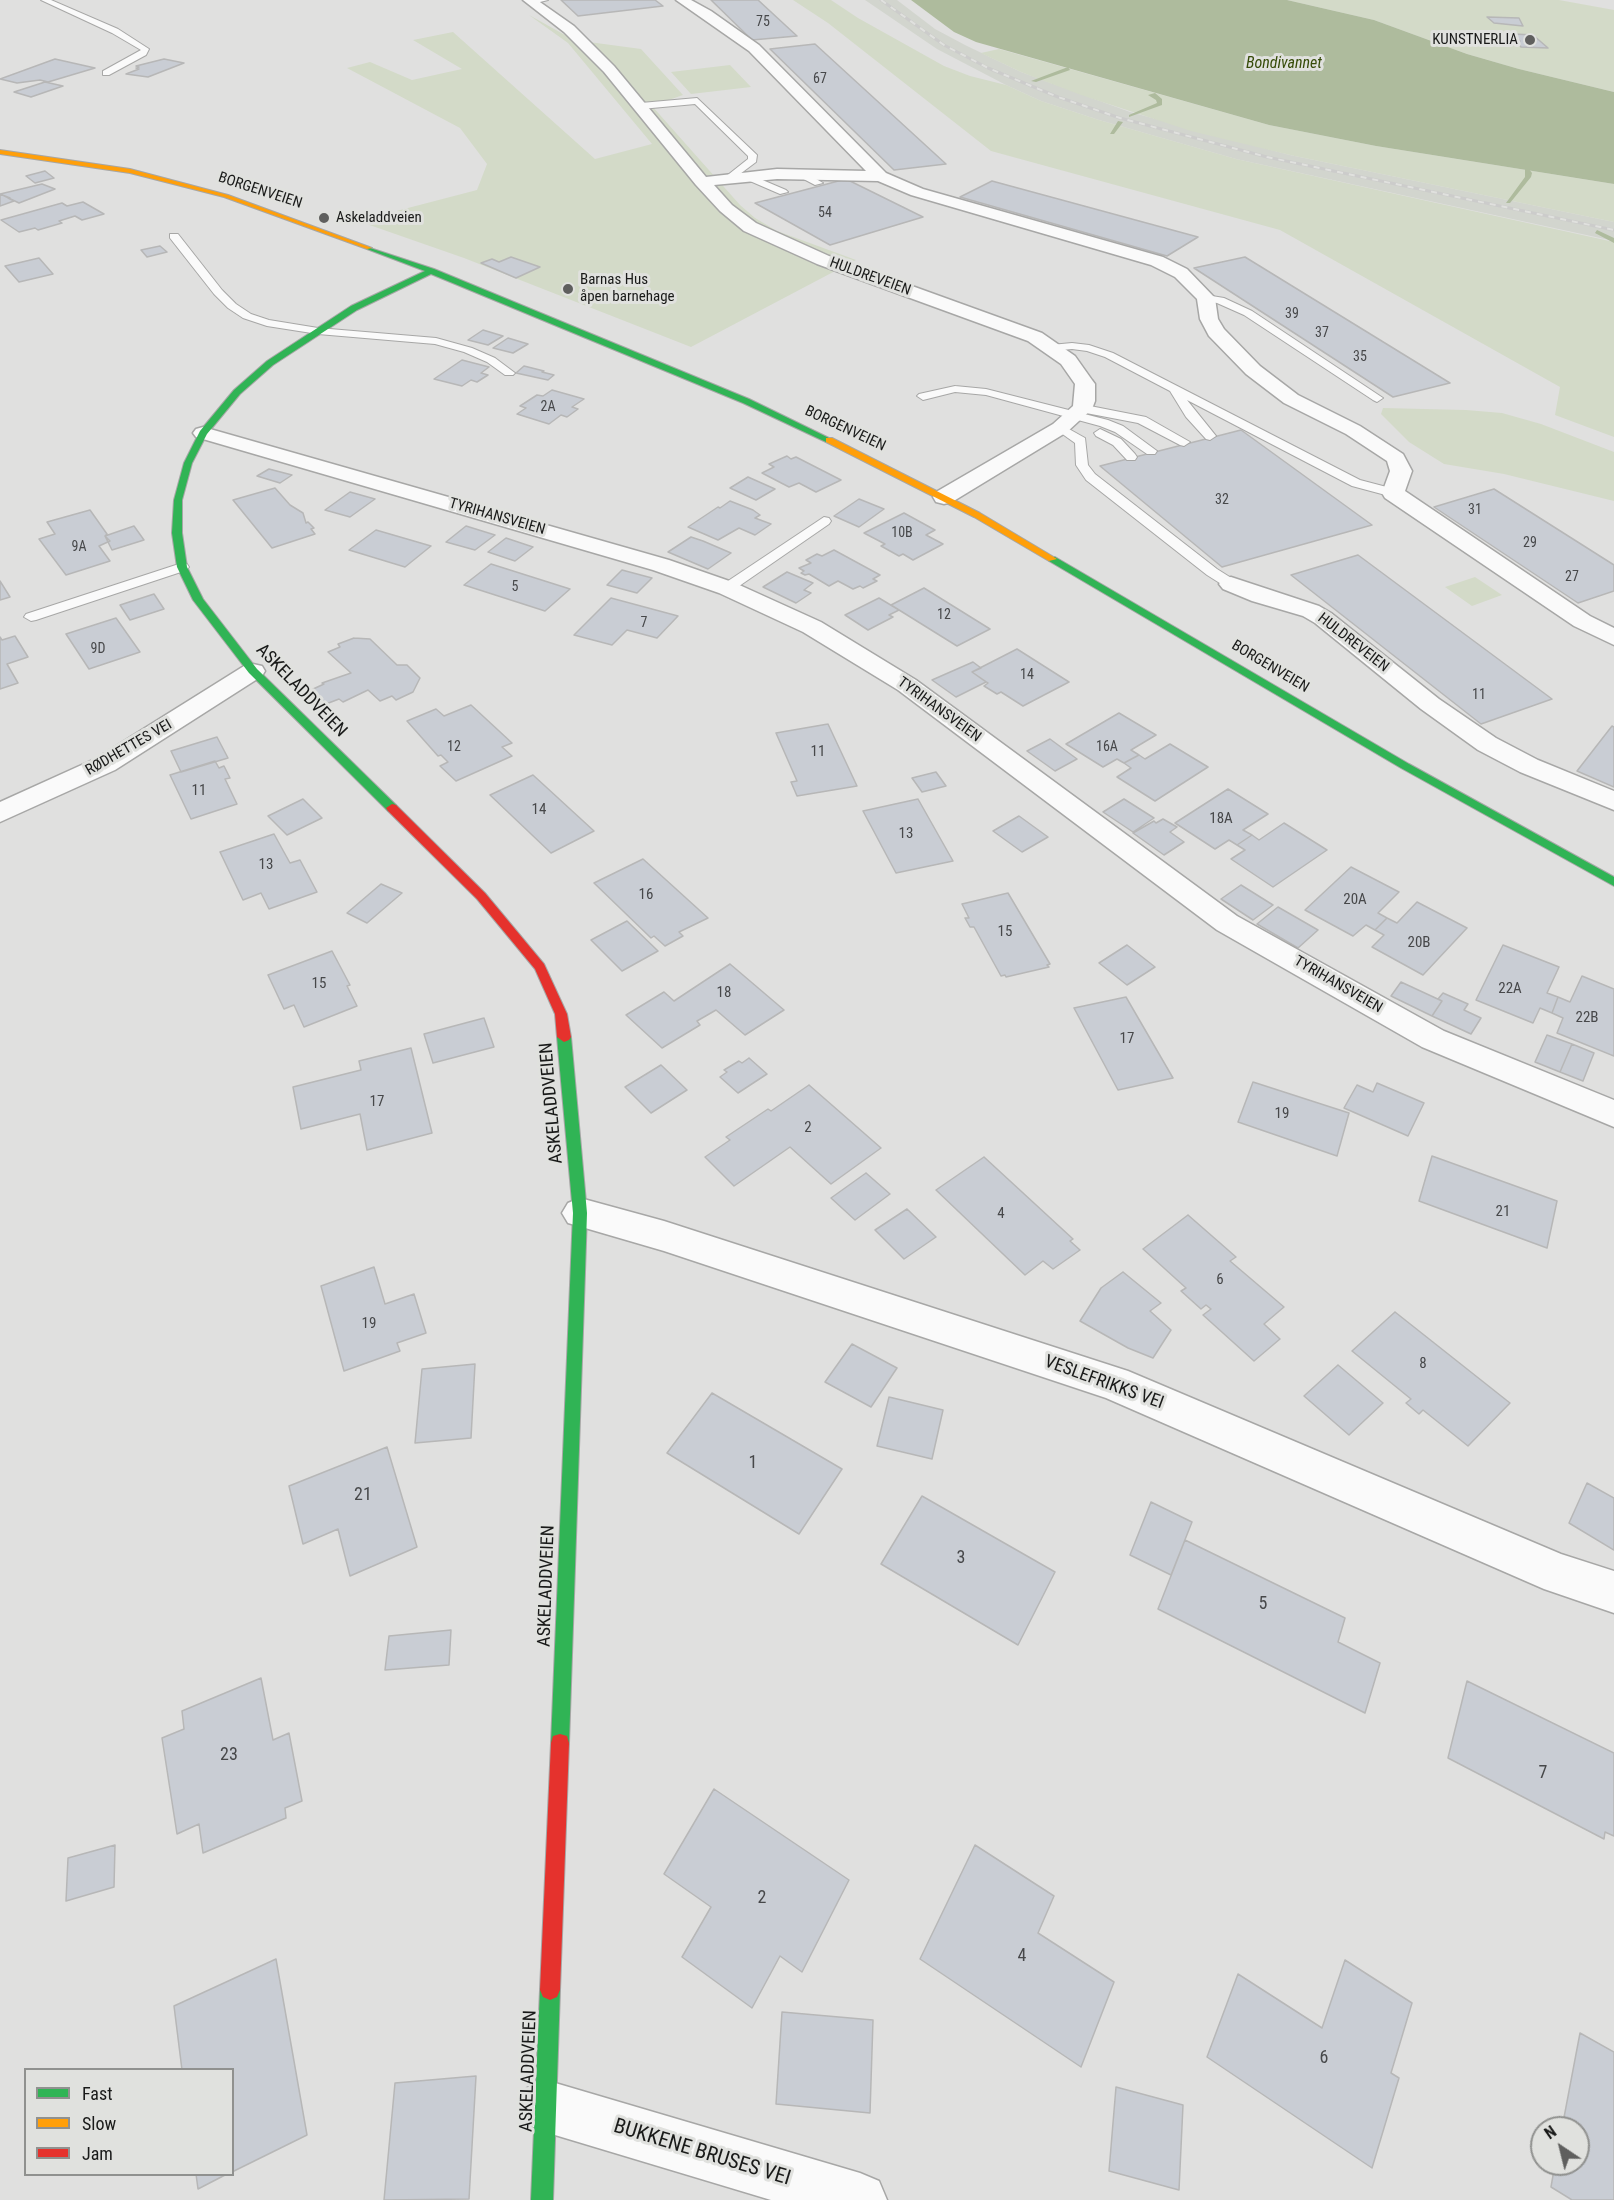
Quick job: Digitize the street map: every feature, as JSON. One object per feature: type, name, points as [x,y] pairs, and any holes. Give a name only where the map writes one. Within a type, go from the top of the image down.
[{"type":"street","points":[[682,0],[707,14],[754,48],[880,176],[942,205],[1157,261],[1181,273],[1206,298],[1209,319],[1216,332],[1253,370],[1291,399],[1353,430],[1396,458],[1401,471],[1393,493]]},
{"type":"street","name":"HULDREVEIEN","points":[[535,1],[609,69],[702,182],[737,218],[772,238],[823,260],[1012,328],[1052,348],[1068,360],[1085,384],[1085,400],[1071,419]]},
{"type":"street","name":"BORGENVEIEN","points":[[0,152],[130,171],[226,196],[431,271],[746,401],[944,496],[1405,766],[1614,882]]},
{"type":"street","points":[[702,182],[746,176],[801,174],[880,176]]},
{"type":"street","name":"ASKELADDVEIEN","points":[[431,271],[354,308],[270,363],[237,392],[203,433],[188,463],[178,500],[177,533],[182,567],[198,600],[253,671],[481,896],[540,967],[561,1014],[568,1061],[580,1213],[542,2200]]},
{"type":"street","points":[[944,496],[1071,419]]},
{"type":"street","name":"TYRIHANSVEIEN","points":[[203,433],[661,565],[727,588],[812,627],[907,685],[1227,923],[1433,1039],[1614,1114]]},
{"type":"street","name":"HULDREVEIEN","points":[[1393,493],[1582,621],[1614,638]]},
{"type":"street","name":"HULDREVEIEN","points":[[1231,584],[1260,596],[1311,610],[1430,704],[1487,744],[1529,766],[1614,801]]},
{"type":"street","name":"RØDHETTES VEI","points":[[0,813],[106,764],[253,671]]},
{"type":"street","name":"VESLEFRIKKS VEI","points":[[580,1213],[664,1236],[1114,1383],[1559,1574],[1614,1592]]},
{"type":"street","name":"BUKKENE BRUSES VEI","points":[[545,2106],[860,2200]]},
{"type":"lane","points":[[45,0],[115,31],[145,48],[143,53],[106,73]]},
{"type":"lane","points":[[641,106],[697,101],[752,155],[753,160],[729,178]]},
{"type":"lane","points":[[801,174],[818,183]]},
{"type":"lane","points":[[746,176],[783,192]]},
{"type":"lane","points":[[174,236],[218,292],[232,306],[248,316],[267,323],[318,331],[436,341],[468,350],[491,360],[509,373]]},
{"type":"lane","points":[[1206,298],[1220,300],[1248,313],[1377,398]]},
{"type":"lane","name":"HULDREVEIEN","points":[[1052,348],[1072,346],[1089,348],[1108,355],[1356,483],[1393,493]]},
{"type":"lane","points":[[1174,388],[1190,414],[1210,436]]},
{"type":"lane","points":[[923,396],[955,389],[986,392],[1071,419],[1119,429],[1151,451]]},
{"type":"lane","points":[[1071,419],[1119,414],[1142,420],[1184,442]]},
{"type":"lane","points":[[1071,419],[1117,442],[1131,456]]},
{"type":"lane","name":"HULDREVEIEN","points":[[1071,419],[1081,441],[1082,465],[1090,477],[1212,572],[1231,584]]},
{"type":"lane","points":[[727,588],[824,521]]},
{"type":"lane","points":[[31,617],[182,567]]},
{"type":"shaded area","points":[[793,0],[831,0],[858,18],[944,66],[970,76],[1006,85],[1041,101],[1099,120],[1236,159],[1614,242],[1614,437],[1555,415],[1560,387],[1280,230],[991,151],[828,23]]},
{"type":"shaded area","points":[[865,0],[897,0],[935,29],[1021,72],[1130,112],[1290,155],[1614,222],[1614,241],[1236,159],[1099,120],[1041,101],[1006,85],[937,49]]},
{"type":"shaded area","points":[[1287,0],[1559,0],[1614,10],[1614,92],[1467,54],[1374,20]]},
{"type":"shaded area","points":[[529,15],[574,40],[641,49],[683,95],[652,106],[740,205],[755,218],[777,231],[856,260],[691,347],[464,258],[358,221],[477,190],[487,164],[460,128],[347,68],[370,62],[412,80],[462,69],[413,40],[453,32],[595,159],[652,144],[568,43]]},
{"type":"shaded area","points":[[999,49],[1269,125],[1376,146],[1614,184],[1614,222],[1290,155],[1191,131],[1081,95],[1021,72],[981,53]]},
{"type":"shaded area","points":[[730,65],[751,87],[691,94],[671,72]]},
{"type":"shaded area","points":[[1383,408],[1502,413],[1541,424],[1614,452],[1614,501],[1504,474],[1444,464],[1409,442],[1381,414]]},
{"type":"shaded area","points":[[1475,577],[1502,595],[1472,606],[1445,587]]},
{"type":"water","name":"Bondivannet","points":[[911,0],[1287,0],[1374,20],[1467,54],[1614,92],[1614,184],[1376,146],[1269,125],[976,42],[954,32]]},
{"type":"building","points":[[561,0],[655,0],[663,6],[578,16]]},
{"type":"building","points":[[711,0],[758,0],[797,36],[752,40]]},
{"type":"building","points":[[1487,17],[1519,18],[1523,26],[1494,23]]},
{"type":"building","name":"KUNSTNERLIA","points":[[1514,34],[1533,35],[1548,48],[1521,47],[1516,41],[1520,41],[1512,37],[1516,37]]},
{"type":"building","points":[[815,44],[946,164],[894,170],[770,49]]},
{"type":"building","points":[[55,59],[95,68],[48,82],[40,80],[17,83],[0,79]]},
{"type":"building","points":[[164,59],[184,63],[148,77],[126,74],[139,69],[136,66]]},
{"type":"building","points":[[45,82],[63,86],[31,97],[14,92]]},
{"type":"building","points":[[45,171],[54,178],[35,183],[26,176]]},
{"type":"building","points":[[846,179],[923,217],[830,245],[755,203]]},
{"type":"building","points":[[992,181],[1198,237],[1167,256],[960,197]]},
{"type":"building","points":[[42,184],[55,189],[19,203],[0,194]]},
{"type":"building","points":[[0,194],[10,198],[8,198],[14,201],[0,206]]},
{"type":"building","points":[[83,202],[104,214],[82,220],[75,216],[59,221],[62,223],[38,230],[35,228],[19,232],[1,220],[62,203],[67,206]]},
{"type":"building","points":[[160,246],[167,252],[147,257],[141,250]]},
{"type":"building","points":[[511,257],[540,267],[516,278],[481,263],[492,259],[499,262]]},
{"type":"building","points":[[1245,257],[1450,383],[1393,397],[1194,268]]},
{"type":"building","points":[[39,258],[53,274],[19,282],[5,266]]},
{"type":"building","points":[[483,330],[503,336],[488,345],[468,340]]},
{"type":"building","points":[[508,338],[528,344],[513,353],[493,348]]},
{"type":"building","points":[[462,360],[489,367],[481,373],[488,375],[477,382],[471,380],[462,386],[434,379]]},
{"type":"building","points":[[524,366],[554,375],[548,380],[516,373]]},
{"type":"building","points":[[552,390],[584,399],[572,407],[578,409],[567,417],[561,415],[549,424],[517,414],[526,408],[520,406],[537,395],[543,396]]},
{"type":"building","points":[[1241,430],[1372,525],[1222,567],[1100,466]]},
{"type":"building","points":[[787,456],[791,459],[796,457],[841,480],[816,492],[799,483],[789,487],[762,473],[774,467],[769,464]]},
{"type":"building","points":[[269,469],[292,475],[280,483],[257,476]]},
{"type":"building","points":[[748,477],[775,489],[756,500],[730,488]]},
{"type":"building","points":[[275,488],[290,505],[303,513],[306,523],[308,522],[314,528],[311,529],[315,534],[272,548],[233,500]]},
{"type":"building","points":[[1494,489],[1614,565],[1614,591],[1578,603],[1434,507]]},
{"type":"building","points":[[350,492],[375,499],[350,517],[325,510]]},
{"type":"building","points":[[859,499],[884,509],[859,527],[834,516]]},
{"type":"building","points":[[730,501],[753,510],[760,515],[755,518],[771,524],[755,535],[739,528],[718,540],[688,527],[718,507]]},
{"type":"building","points":[[90,510],[110,541],[99,546],[110,561],[66,575],[39,539],[55,534],[47,522]]},
{"type":"building","points":[[904,513],[935,530],[926,535],[943,544],[913,560],[903,554],[899,556],[881,546],[885,544],[864,533]]},
{"type":"building","points":[[134,526],[144,540],[112,550],[105,536]]},
{"type":"building","points":[[466,526],[495,535],[475,550],[446,542]]},
{"type":"building","points":[[376,530],[431,546],[405,567],[349,550]]},
{"type":"building","points":[[691,537],[731,553],[708,569],[668,552]]},
{"type":"building","points":[[506,538],[533,547],[515,561],[488,552]]},
{"type":"building","points":[[834,550],[880,575],[873,579],[877,581],[863,588],[860,586],[853,589],[838,581],[829,586],[809,574],[801,573],[804,571],[799,568],[811,563],[806,560],[817,554],[822,556]]},
{"type":"building","points":[[1358,555],[1552,699],[1481,724],[1291,575]]},
{"type":"building","points":[[491,564],[570,589],[545,611],[464,585]]},
{"type":"building","points":[[622,570],[652,578],[637,593],[607,585]]},
{"type":"building","points":[[787,572],[813,583],[804,590],[811,593],[796,603],[763,587]]},
{"type":"building","points":[[0,581],[10,597],[0,600]]},
{"type":"building","points":[[924,588],[990,629],[957,646],[891,605]]},
{"type":"building","points":[[154,594],[164,609],[130,620],[120,605]]},
{"type":"building","points":[[611,598],[678,616],[657,638],[627,630],[612,645],[574,635]]},
{"type":"building","points":[[879,598],[899,610],[889,615],[893,617],[868,630],[845,615]]},
{"type":"building","points":[[116,618],[140,652],[89,669],[66,634]]},
{"type":"building","points":[[15,636],[28,657],[7,664],[18,683],[0,689],[0,637],[2,640]]},
{"type":"building","points":[[354,638],[370,639],[397,665],[407,665],[420,678],[413,692],[396,700],[392,696],[380,701],[368,690],[343,702],[339,699],[326,704],[311,690],[324,684],[322,683],[351,673],[328,652],[340,647],[338,644]]},
{"type":"building","points":[[1017,649],[1069,682],[1023,706],[1001,692],[997,694],[984,686],[988,683],[972,672]]},
{"type":"building","points":[[973,662],[981,668],[972,672],[986,682],[956,697],[932,680]]},
{"type":"building","points":[[471,705],[512,743],[502,747],[512,756],[456,781],[440,766],[448,762],[441,755],[438,756],[407,721],[436,709],[444,716]]},
{"type":"building","points":[[1119,713],[1156,735],[1131,750],[1139,755],[1124,763],[1117,759],[1103,767],[1066,744]]},
{"type":"building","points":[[828,724],[857,786],[797,796],[791,782],[797,781],[776,733]]},
{"type":"building","points":[[1612,726],[1614,727],[1614,787],[1577,771]]},
{"type":"building","points":[[217,737],[228,758],[181,772],[171,751]]},
{"type":"building","points":[[1050,739],[1077,759],[1055,771],[1027,751]]},
{"type":"building","points":[[1170,744],[1208,767],[1155,801],[1117,777],[1131,768],[1124,763],[1139,755],[1145,759]]},
{"type":"building","points":[[215,761],[219,768],[224,766],[230,778],[225,779],[237,804],[191,819],[170,775]]},
{"type":"building","points":[[936,772],[946,786],[922,792],[912,778]]},
{"type":"building","points":[[533,775],[594,831],[551,853],[490,795]]},
{"type":"building","points":[[1228,789],[1268,814],[1243,830],[1252,835],[1237,845],[1229,840],[1215,849],[1175,823]]},
{"type":"building","points":[[303,799],[322,818],[287,835],[268,816]]},
{"type":"building","points":[[918,799],[953,861],[896,873],[863,811]]},
{"type":"building","points":[[1124,799],[1154,818],[1133,832],[1103,812]]},
{"type":"building","points":[[1019,816],[1048,837],[1022,852],[993,831]]},
{"type":"building","points":[[1163,819],[1177,827],[1170,832],[1184,842],[1164,855],[1133,833],[1154,821],[1156,823]]},
{"type":"building","points":[[1284,823],[1327,850],[1273,887],[1231,859],[1245,850],[1237,845],[1252,835],[1259,840]]},
{"type":"building","points":[[274,834],[290,863],[300,860],[317,892],[269,909],[261,893],[243,900],[220,852]]},
{"type":"building","points":[[643,859],[708,918],[679,932],[683,936],[665,946],[654,936],[651,938],[594,883]]},
{"type":"building","points":[[1351,867],[1399,892],[1378,913],[1387,918],[1375,930],[1366,925],[1353,936],[1305,910]]},
{"type":"building","points":[[381,884],[402,893],[367,923],[347,913]]},
{"type":"building","points":[[1241,885],[1273,905],[1253,920],[1221,899]]},
{"type":"building","points":[[1008,893],[1050,964],[1047,965],[1049,967],[1006,977],[1001,976],[974,927],[970,927],[965,918],[969,918],[962,904]]},
{"type":"building","points":[[1417,902],[1467,928],[1423,975],[1372,947],[1384,935],[1375,930],[1387,918],[1397,923]]},
{"type":"building","points":[[1278,907],[1318,930],[1298,948],[1257,924]]},
{"type":"building","points":[[627,921],[658,951],[622,971],[591,940]]},
{"type":"building","points":[[1127,945],[1155,967],[1127,985],[1099,963]]},
{"type":"building","points":[[1503,945],[1559,967],[1547,993],[1558,997],[1552,1013],[1540,1008],[1533,1023],[1476,1000]]},
{"type":"building","points":[[332,951],[350,985],[347,986],[357,1006],[304,1027],[294,1005],[284,1009],[268,975]]},
{"type":"building","points":[[730,964],[784,1010],[745,1035],[716,1010],[697,1021],[700,1025],[662,1048],[626,1015],[664,992],[674,1001]]},
{"type":"building","points":[[1582,976],[1614,989],[1614,1056],[1557,1033],[1563,1018],[1552,1013],[1558,997],[1570,1002]]},
{"type":"building","points":[[1401,982],[1442,1001],[1432,1016],[1391,996]]},
{"type":"building","points":[[1443,993],[1468,1004],[1464,1010],[1481,1018],[1471,1034],[1432,1016],[1442,1001],[1438,999]]},
{"type":"building","points":[[1126,997],[1173,1078],[1118,1090],[1074,1008]]},
{"type":"building","points":[[484,1018],[494,1047],[433,1063],[424,1034]]},
{"type":"building","points":[[1547,1035],[1572,1044],[1560,1072],[1535,1062]]},
{"type":"building","points":[[1572,1044],[1594,1053],[1583,1081],[1560,1072]]},
{"type":"building","points":[[411,1048],[432,1133],[367,1150],[360,1114],[301,1129],[293,1087],[361,1070],[359,1061]]},
{"type":"building","points":[[749,1058],[767,1074],[738,1093],[720,1077],[727,1072],[724,1070]]},
{"type":"building","points":[[661,1065],[687,1090],[651,1113],[625,1087]]},
{"type":"building","points":[[1253,1082],[1349,1113],[1337,1156],[1238,1122]]},
{"type":"building","points":[[1377,1083],[1424,1103],[1408,1136],[1344,1108],[1357,1085],[1373,1092]]},
{"type":"building","points":[[809,1085],[881,1148],[831,1184],[790,1147],[734,1186],[705,1157],[730,1140],[726,1137],[768,1109],[771,1111]]},
{"type":"building","points":[[1432,1156],[1557,1201],[1547,1248],[1419,1201]]},
{"type":"building","points":[[984,1157],[1073,1239],[1070,1241],[1080,1250],[1053,1269],[1043,1261],[1025,1275],[936,1190]]},
{"type":"building","points":[[866,1173],[890,1194],[855,1220],[831,1198]]},
{"type":"building","points":[[907,1209],[936,1237],[904,1259],[875,1230]]},
{"type":"building","points":[[1188,1215],[1236,1257],[1230,1261],[1284,1307],[1264,1324],[1280,1339],[1254,1361],[1203,1315],[1211,1309],[1206,1305],[1201,1309],[1181,1291],[1186,1288],[1143,1249]]},
{"type":"building","points":[[374,1267],[385,1304],[414,1294],[426,1333],[397,1343],[400,1351],[344,1371],[321,1286]]},
{"type":"building","points":[[1123,1272],[1161,1303],[1150,1311],[1171,1330],[1153,1358],[1128,1348],[1080,1321],[1101,1288]]},
{"type":"building","points":[[1395,1312],[1510,1403],[1468,1446],[1423,1410],[1419,1414],[1406,1403],[1411,1399],[1352,1351]]},
{"type":"building","points":[[852,1344],[897,1368],[871,1407],[825,1382]]},
{"type":"building","points":[[475,1364],[471,1438],[415,1443],[422,1369]]},
{"type":"building","points":[[1338,1365],[1383,1403],[1349,1435],[1304,1396]]},
{"type":"building","points":[[712,1393],[842,1469],[799,1534],[667,1453]]},
{"type":"building","points":[[889,1397],[943,1410],[932,1459],[877,1446]]},
{"type":"building","points":[[387,1447],[417,1547],[350,1576],[338,1529],[303,1544],[289,1486]]},
{"type":"building","points":[[1587,1483],[1614,1498],[1614,1550],[1569,1523]]},
{"type":"building","points":[[922,1496],[1055,1572],[1018,1645],[881,1564]]},
{"type":"building","points":[[1151,1502],[1192,1522],[1171,1575],[1130,1555]]},
{"type":"building","points":[[1185,1540],[1345,1618],[1338,1642],[1380,1663],[1365,1713],[1158,1609]]},
{"type":"building","points":[[451,1630],[449,1665],[385,1670],[389,1636]]},
{"type":"building","points":[[261,1678],[273,1740],[289,1733],[302,1801],[285,1808],[286,1818],[203,1853],[199,1824],[177,1834],[162,1738],[184,1729],[182,1711]]},
{"type":"building","points":[[1467,1681],[1614,1753],[1614,1836],[1605,1832],[1604,1839],[1448,1758]]},
{"type":"building","points":[[714,1789],[849,1880],[802,1972],[780,1956],[752,2008],[682,1957],[711,1907],[664,1874]]},
{"type":"building","points":[[115,1845],[114,1887],[66,1901],[68,1858]]},
{"type":"building","points":[[975,1845],[1054,1896],[1038,1933],[1114,1982],[1081,2067],[920,1959]]},
{"type":"building","points":[[276,1959],[307,2135],[234,2171],[234,2068],[182,2068],[174,2006]]},
{"type":"building","points":[[1345,1960],[1412,2003],[1391,2073],[1399,2078],[1372,2168],[1207,2057],[1238,1974],[1322,2028]]},
{"type":"building","points":[[782,2012],[873,2020],[870,2113],[776,2104]]},
{"type":"building","points":[[1580,2033],[1614,2052],[1614,2200],[1572,2200],[1551,2187],[1553,2176],[1590,2176],[1590,2116],[1564,2116]]},
{"type":"building","points":[[476,2076],[469,2199],[384,2200],[395,2083]]},
{"type":"building","points":[[1116,2087],[1183,2105],[1179,2190],[1109,2171]]},
{"type":"building","points":[[196,2176],[223,2176],[198,2189]]},
{"type":"waterway","points":[[1034,81],[1068,69]]},
{"type":"waterway","points":[[1131,116],[1160,104],[1159,99],[1151,95],[1153,94]]},
{"type":"waterway","points":[[1112,133],[1120,122]]},
{"type":"waterway","points":[[1508,202],[1528,177],[1527,170]]},
{"type":"waterway","points":[[1597,232],[1614,241]]},
{"type":"railway","points":[[881,0],[944,45],[988,68],[1058,97],[1120,118],[1267,157],[1614,230]]},
{"type":"traffic: fast","points":[[369,248],[431,271],[746,401],[829,440]]},
{"type":"traffic: fast","points":[[392,808],[253,671],[198,600],[182,567],[177,533],[178,500],[188,463],[203,433],[237,392],[270,363],[354,308],[431,271]]},
{"type":"traffic: fast","points":[[1052,559],[1405,766],[1614,882]]},
{"type":"traffic: fast","points":[[560,1743],[580,1213],[564,1037]]},
{"type":"traffic: fast","points":[[542,2200],[550,1990]]},
{"type":"traffic: slow","points":[[0,152],[130,171],[226,196],[369,248]]},
{"type":"traffic: slow","points":[[829,440],[977,515],[1052,559]]},
{"type":"traffic: jam","points":[[392,808],[481,896],[540,967],[561,1014],[564,1037]]},
{"type":"traffic: jam","points":[[550,1990],[560,1743]]},
{"type":"place","name":"KUNSTNERLIA","points":[[1530,40]]},
{"type":"place","name":"Askeladdveien","points":[[324,218]]},
{"type":"place","name":"Barnas Hus åpen barnehage","points":[[568,289]]}]
